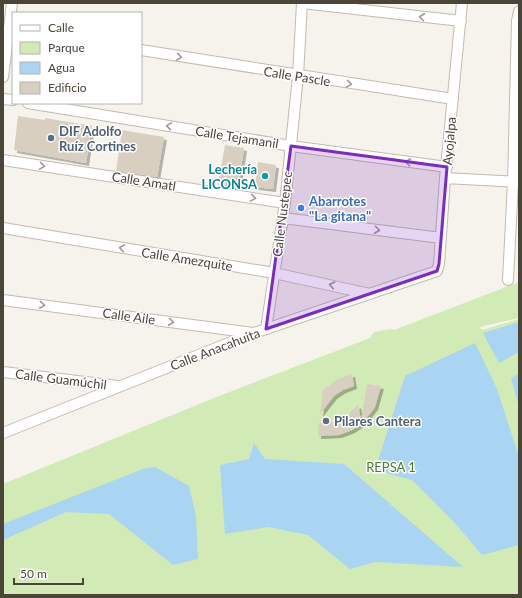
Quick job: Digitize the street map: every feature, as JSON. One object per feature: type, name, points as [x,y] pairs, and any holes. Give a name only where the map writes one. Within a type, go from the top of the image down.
[{"type":"street","points":[[3,77],[12,3]]},
{"type":"street","points":[[302,3],[461,22]]},
{"type":"street","name":"Calle Nustepec","points":[[266,329],[285,203],[298,76],[302,3]]},
{"type":"street","name":"Ayojalpa","points":[[430,274],[437,271],[439,264],[445,178],[462,3]]},
{"type":"street","points":[[508,280],[515,246],[518,59],[517,21],[519,11]]},
{"type":"street","name":"Calle Pascle","points":[[142,50],[298,76],[453,99]]},
{"type":"street","name":"Calle Tejamanil","points":[[34,104],[291,146],[446,167]]},
{"type":"street","name":"Calle Amatl","points":[[3,160],[285,203]]},
{"type":"street","points":[[445,178],[516,182]]},
{"type":"street","points":[[283,218],[441,238]]},
{"type":"street","name":"Calle Amezquite","points":[[3,228],[274,273],[370,294]]},
{"type":"street","name":"Calle Anacahuita","points":[[3,433],[254,333],[430,274]]},
{"type":"street","name":"Calle Aile","points":[[3,300],[254,333]]},
{"type":"street","name":"Calle Guamúchil","points":[[3,372],[120,387]]},
{"type":"highlighted area","points":[[291,146],[447,167],[439,264],[437,271],[266,329]]},
{"type":"green space","name":"REPSA 1","points":[[519,282],[519,318],[480,327],[482,330],[519,319],[519,595],[3,595],[3,484],[214,398],[370,338],[374,332],[390,329],[394,330]]},
{"type":"water","points":[[519,322],[519,352],[499,363],[483,333]]},
{"type":"water","points":[[475,343],[497,389],[519,457],[519,545],[482,555],[454,522],[412,480],[375,470],[405,376]]},
{"type":"water","points":[[519,374],[519,407],[511,378]]},
{"type":"water","points":[[254,443],[265,459],[344,464],[463,567],[375,562],[350,569],[308,535],[268,527],[225,534],[220,465],[249,459]]},
{"type":"water","points":[[155,467],[189,486],[196,516],[198,559],[173,565],[109,514],[66,512],[3,540],[3,524],[143,469]]},
{"type":"building","points":[[18,116],[45,120],[45,118],[92,126],[86,163],[14,150]]},
{"type":"building","points":[[122,130],[164,137],[157,177],[116,171]]},
{"type":"building","points":[[225,145],[244,148],[238,188],[218,185]]},
{"type":"building","name":"Lechería LICONSA","points":[[258,162],[276,165],[273,189],[255,187]]},
{"type":"building","points":[[352,374],[354,386],[343,390],[334,396],[320,414],[323,390],[338,379]]},
{"type":"building","points":[[367,384],[381,386],[375,407],[365,420],[367,420],[352,430],[339,435],[318,436],[319,423],[354,421],[345,417],[358,405],[361,421]]},
{"type":"place","name":"DIF Adolfo Ruíz Cortines","points":[[51,138]]},
{"type":"place","name":"Lechería LICONSA","points":[[265,176]]},
{"type":"place","name":"Abarrotes \"La gitana\"","points":[[301,208]]},
{"type":"place","name":"Pilares Cantera","points":[[326,421]]}]
